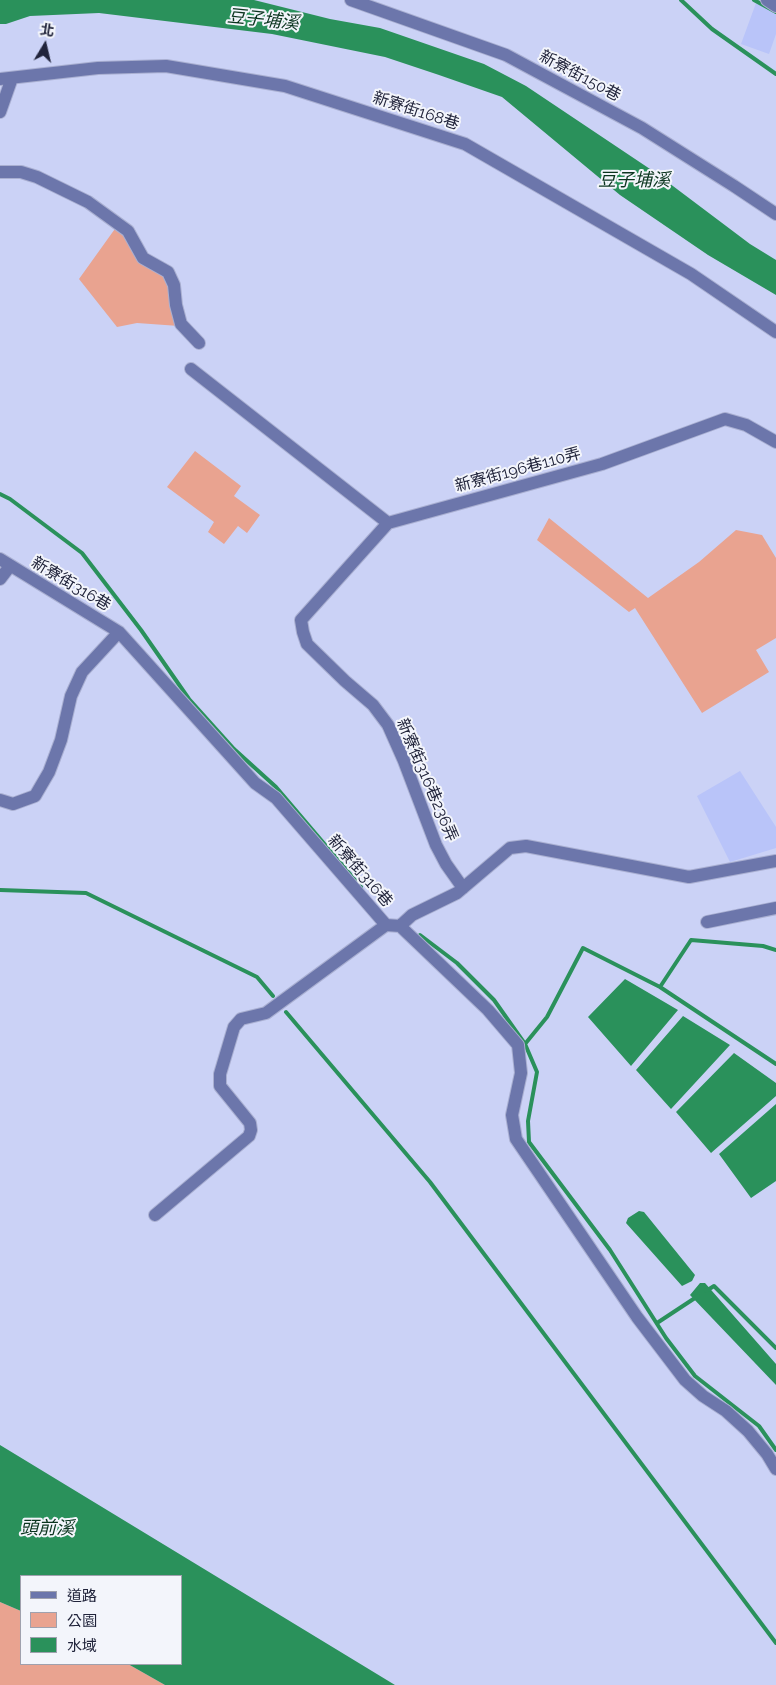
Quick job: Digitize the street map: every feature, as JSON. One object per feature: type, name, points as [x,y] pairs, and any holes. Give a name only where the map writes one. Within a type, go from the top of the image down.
[{"type":"street","name":"新寮街150巷","points":[[352,0],[506,55],[642,128],[776,214]]},
{"type":"street","points":[[766,0],[776,6]]},
{"type":"street","name":"新寮街168巷","points":[[6,78],[98,68],[166,66],[286,86],[465,144],[691,274],[776,332]]},
{"type":"street","points":[[0,112],[6,78]]},
{"type":"street","points":[[0,172],[21,172],[38,177],[88,202],[128,231],[143,258],[168,272],[174,285],[176,305],[181,324],[199,343]]},
{"type":"street","points":[[191,369],[388,523]]},
{"type":"street","name":"新寮街196巷110弄","points":[[388,523],[602,464],[725,419],[746,425],[776,442]]},
{"type":"street","name":"新寮街316巷236弄","points":[[388,523],[302,620],[303,632],[307,644],[345,681],[373,704],[388,725],[415,788],[436,845],[446,864],[463,888]]},
{"type":"street","points":[[0,579],[5,563]]},
{"type":"street","name":"新寮街316巷","points":[[5,563],[119,632],[255,783],[276,798],[386,925],[400,926],[412,915],[457,893],[510,848],[526,846],[688,878],[776,861]]},
{"type":"street","points":[[0,800],[13,804],[34,796],[49,772],[61,740],[70,696],[82,672],[119,632]]},
{"type":"street","points":[[707,922],[776,908]]},
{"type":"street","points":[[155,1215],[249,1136],[251,1130],[250,1123],[220,1086],[220,1074],[234,1027],[241,1019],[266,1013],[386,925]]},
{"type":"street","points":[[400,926],[488,1010],[518,1045],[521,1073],[512,1115],[516,1139],[637,1317],[685,1380],[702,1396],[726,1411],[748,1431],[767,1454],[776,1469]]},
{"type":"shaded area","points":[[756,3],[776,13],[776,34],[769,54],[741,44]]},
{"type":"shaded area","points":[[740,771],[776,827],[776,848],[730,862],[697,796]]},
{"type":"green space","points":[[117,226],[166,272],[179,326],[137,323],[117,327],[79,279]]},
{"type":"green space","points":[[195,451],[241,486],[234,496],[260,515],[247,533],[238,526],[224,544],[208,532],[214,522],[167,487]]},
{"type":"green space","points":[[549,518],[648,598],[699,562],[736,530],[762,535],[776,558],[776,638],[756,650],[769,672],[702,713],[635,608],[629,612],[537,540]]},
{"type":"green space","points":[[0,1602],[20,1611],[20,1665],[130,1665],[165,1685],[0,1685]]},
{"type":"water","name":"豆子埔溪","points":[[0,0],[254,0],[330,19],[380,28],[484,64],[526,86],[653,171],[750,244],[776,260],[776,295],[708,255],[620,195],[502,97],[385,57],[272,34],[99,13],[30,16],[6,24],[0,24]]},
{"type":"water","points":[[625,979],[678,1010],[631,1066],[588,1017]]},
{"type":"water","points":[[683,1016],[730,1045],[671,1109],[636,1070]]},
{"type":"water","points":[[734,1053],[776,1083],[776,1096],[711,1153],[676,1112]]},
{"type":"water","points":[[776,1104],[776,1181],[751,1198],[719,1154]]},
{"type":"water","points":[[639,1211],[644,1212],[695,1275],[692,1281],[682,1286],[626,1223],[628,1218]]},
{"type":"water","points":[[700,1283],[705,1283],[776,1364],[776,1385],[690,1295]]},
{"type":"water","name":"頭前溪","points":[[0,1445],[395,1685],[165,1685],[130,1665],[182,1665],[182,1575],[20,1575],[20,1611],[0,1602]]},
{"type":"waterway","points":[[681,0],[712,29],[776,74]]},
{"type":"waterway","points":[[754,0],[776,12]]},
{"type":"waterway","points":[[0,494],[10,499],[82,553],[141,630],[189,699],[234,749],[276,787],[361,887]]},
{"type":"waterway","points":[[0,890],[86,893],[257,977],[273,996]]},
{"type":"waterway","points":[[420,935],[457,963],[494,1000],[525,1044],[537,1072],[528,1121],[529,1142],[610,1250],[666,1338],[695,1376],[759,1426],[776,1450]]},
{"type":"waterway","points":[[525,1044],[547,1017],[583,948],[660,987],[691,940],[763,946],[776,950]]},
{"type":"waterway","points":[[660,987],[776,1064]]},
{"type":"waterway","points":[[286,1012],[430,1182],[776,1643]]},
{"type":"waterway","points":[[706,1291],[714,1286],[776,1348]]},
{"type":"waterway","points":[[657,1323],[698,1296]]}]
